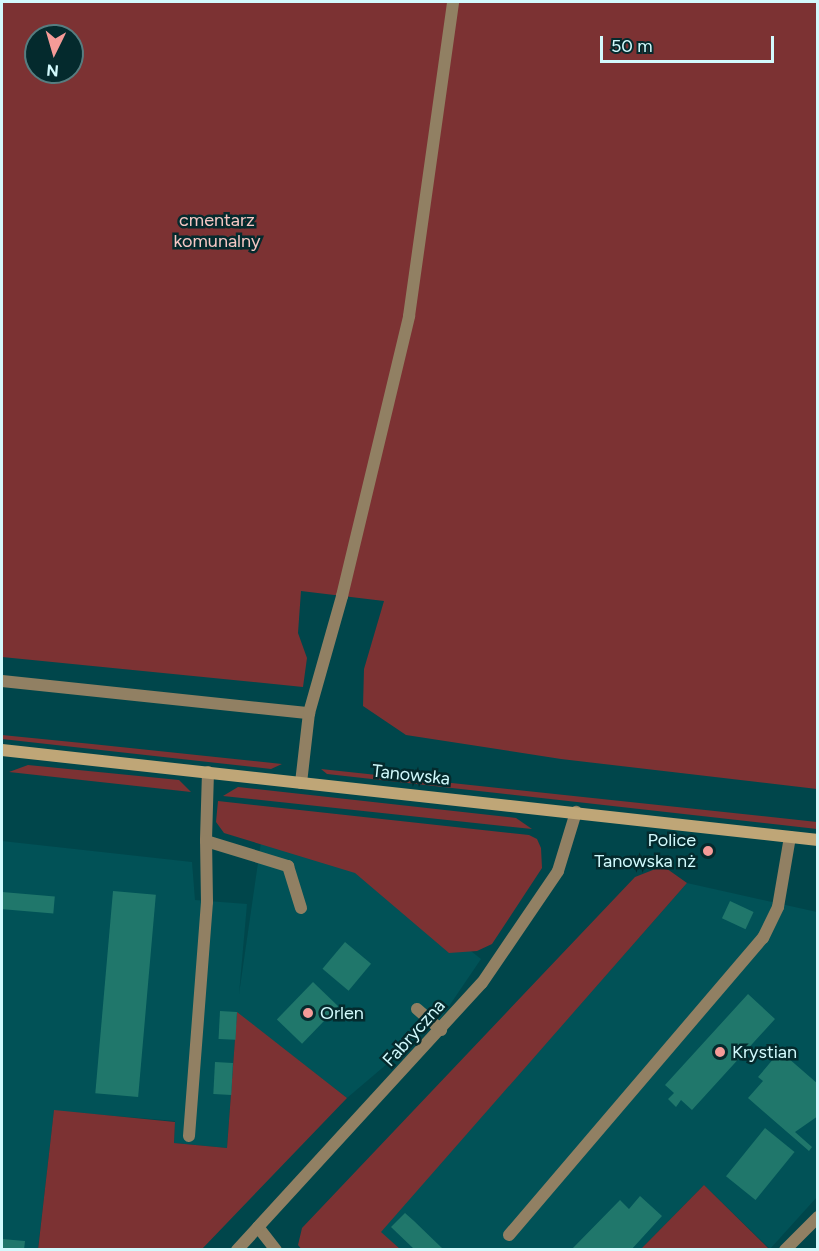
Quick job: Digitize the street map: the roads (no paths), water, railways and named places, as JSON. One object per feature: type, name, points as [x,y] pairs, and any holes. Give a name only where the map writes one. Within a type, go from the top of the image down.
[{"type":"main road","name":"Tanowska","points":[[2,750],[818,840]]},
{"type":"street","points":[[301,783],[309,713],[342,596],[409,316],[453,2]]},
{"type":"street","points":[[2,681],[309,713]]},
{"type":"street","points":[[189,1136],[207,902],[208,772]]},
{"type":"street","name":"Fabryczna","points":[[237,1250],[482,983],[558,871],[576,812]]},
{"type":"street","points":[[509,1235],[763,938],[778,907],[790,837]]},
{"type":"street","points":[[206,841],[288,866],[301,908]]},
{"type":"street","points":[[417,1009],[441,1030]]},
{"type":"street","points":[[785,1250],[818,1217]]},
{"type":"street","points":[[258,1227],[276,1250]]},
{"type":"place","name":"Police Tanowska nż","points":[[708,851]]},
{"type":"place","name":"Orlen","points":[[308,1013]]},
{"type":"place","name":"Krystian","points":[[720,1052]]},
{"type":"park label","name":"cmentarz komunalny","points":[[217,231]]}]
